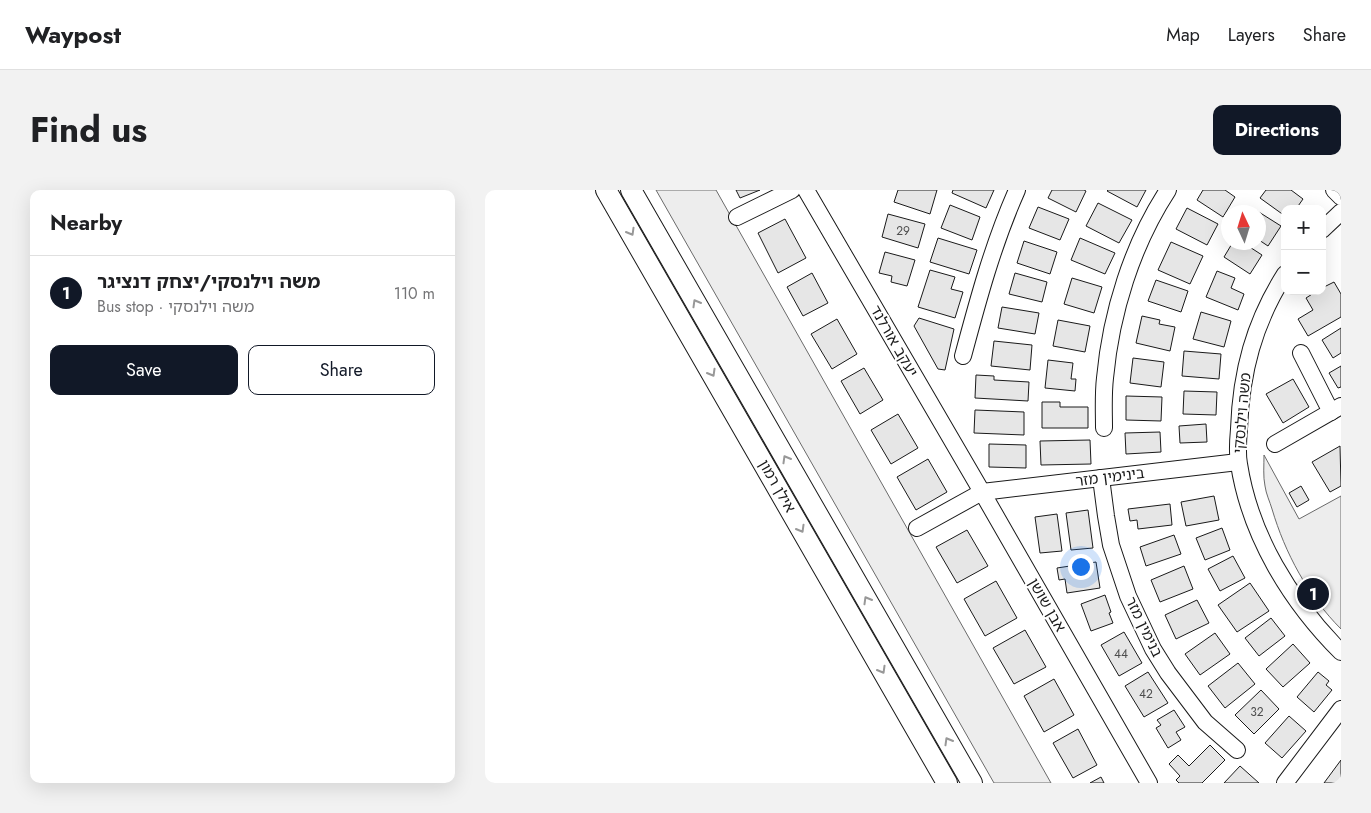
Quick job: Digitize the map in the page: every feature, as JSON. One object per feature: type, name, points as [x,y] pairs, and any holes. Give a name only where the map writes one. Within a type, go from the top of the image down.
[{"type":"main road","name":"אילן רמון","points":[[606,190],[947,783]]},
{"type":"main road","name":"אילן רמון","points":[[631,190],[972,783]]},
{"type":"street","points":[[737,217],[793,190]]},
{"type":"street","name":"יעקב אורלנד","points":[[806,190],[982,492]]},
{"type":"street","points":[[963,356],[994,248],[1017,190]]},
{"type":"street","points":[[1104,428],[1105,380],[1115,314],[1125,280],[1145,231],[1168,190]]},
{"type":"street","points":[[1334,190],[1341,197]]},
{"type":"street","points":[[1326,226],[1341,212]]},
{"type":"street","name":"משה וילנסקי","points":[[1281,280],[1261,317],[1250,349],[1239,412],[1239,462],[1252,515],[1261,540],[1273,563],[1290,591],[1341,652]]},
{"type":"street","points":[[1275,444],[1336,409],[1301,353]]},
{"type":"street","name":"בינימין מזר","points":[[982,492],[1239,462]]},
{"type":"street","name":"בנימין מזר","points":[[1101,478],[1111,544],[1128,596],[1153,649],[1168,674],[1205,722],[1237,750]]},
{"type":"street","points":[[917,528],[982,492]]},
{"type":"street","name":"אבן שושן","points":[[982,492],[1149,783]]},
{"type":"street","points":[[1285,783],[1341,709]]},
{"type":"shaded area","points":[[656,190],[716,190],[1051,783],[994,783]]},
{"type":"shaded area","points":[[1264,455],[1299,519],[1341,496],[1341,629],[1318,603],[1291,558],[1277,525],[1266,489]]},
{"type":"building","points":[[736,190],[760,190],[740,198]]},
{"type":"building","points":[[898,190],[937,190],[930,214],[894,202]]},
{"type":"building","points":[[953,190],[994,190],[986,208],[952,193]]},
{"type":"building","points":[[1052,190],[1086,191],[1076,212],[1048,198]]},
{"type":"building","points":[[1108,190],[1146,190],[1137,207]]},
{"type":"building","points":[[1203,190],[1225,190],[1235,197],[1230,205],[1221,205],[1221,216],[1197,200]]},
{"type":"building","points":[[1266,190],[1291,190],[1303,199],[1299,205],[1281,205],[1281,213],[1260,198]]},
{"type":"building","points":[[1098,203],[1132,220],[1119,243],[1086,226]]},
{"type":"building","points":[[950,205],[980,217],[972,240],[941,228]]},
{"type":"building","points":[[1038,207],[1069,219],[1060,240],[1029,228]]},
{"type":"building","points":[[1187,208],[1218,224],[1207,245],[1176,229]]},
{"type":"building","points":[[888,214],[925,224],[918,248],[882,237]]},
{"type":"building","points":[[1266,216],[1281,226],[1268,246],[1266,245]]},
{"type":"building","points":[[785,219],[806,258],[778,273],[758,233]]},
{"type":"building","points":[[938,238],[977,250],[969,274],[930,262]]},
{"type":"building","points":[[1080,238],[1115,253],[1105,274],[1071,260]]},
{"type":"building","points":[[1024,241],[1057,252],[1050,274],[1017,263]]},
{"type":"building","points":[[1171,242],[1203,256],[1190,284],[1158,270]]},
{"type":"building","points":[[1228,250],[1254,250],[1262,255],[1250,274],[1224,257]]},
{"type":"building","points":[[885,252],[915,260],[907,286],[891,282],[892,276],[879,273]]},
{"type":"building","points":[[930,270],[955,277],[951,289],[963,292],[955,318],[918,307]]},
{"type":"building","points":[[1217,271],[1235,278],[1231,288],[1244,294],[1238,310],[1206,297]]},
{"type":"building","points":[[812,273],[828,303],[803,316],[787,287]]},
{"type":"building","points":[[1015,273],[1047,282],[1042,302],[1009,294]]},
{"type":"building","points":[[1072,278],[1102,287],[1094,313],[1064,304]]},
{"type":"building","points":[[1156,280],[1188,291],[1181,312],[1148,301]]},
{"type":"building","points":[[1334,282],[1341,294],[1341,317],[1308,336],[1298,319],[1313,310],[1306,298],[1311,295],[1326,295],[1326,286]]},
{"type":"building","points":[[1002,307],[1039,313],[1035,334],[998,328]]},
{"type":"building","points":[[1201,312],[1231,321],[1224,347],[1193,339]]},
{"type":"building","points":[[1142,316],[1160,320],[1159,324],[1175,327],[1170,351],[1136,343]]},
{"type":"building","points":[[919,318],[954,329],[945,370],[938,369],[914,326]]},
{"type":"building","points":[[837,319],[857,354],[832,369],[811,334]]},
{"type":"building","points":[[1058,320],[1090,326],[1085,352],[1053,346]]},
{"type":"building","points":[[1341,328],[1341,353],[1333,358],[1322,340]]},
{"type":"building","points":[[994,341],[1032,345],[1030,370],[991,366]]},
{"type":"building","points":[[1184,351],[1221,354],[1219,379],[1182,376]]},
{"type":"building","points":[[1133,358],[1164,362],[1161,387],[1130,383]]},
{"type":"building","points":[[1048,360],[1073,363],[1071,379],[1076,379],[1075,391],[1045,388]]},
{"type":"building","points":[[1341,366],[1341,387],[1338,388],[1329,373]]},
{"type":"building","points":[[864,368],[883,400],[860,414],[841,381]]},
{"type":"building","points":[[976,375],[994,376],[994,380],[1029,382],[1028,401],[975,398]]},
{"type":"building","points":[[1293,379],[1309,407],[1283,423],[1266,394]]},
{"type":"building","points":[[1184,391],[1217,392],[1216,415],[1183,414]]},
{"type":"building","points":[[1126,396],[1162,397],[1161,421],[1126,420]]},
{"type":"building","points":[[1042,402],[1060,402],[1060,407],[1088,407],[1088,428],[1042,428]]},
{"type":"building","points":[[975,410],[1024,412],[1024,435],[974,433]]},
{"type":"building","points":[[898,414],[918,448],[891,464],[871,430]]},
{"type":"building","points":[[1206,424],[1207,442],[1180,443],[1179,426]]},
{"type":"building","points":[[1160,432],[1161,452],[1126,454],[1125,433]]},
{"type":"building","points":[[1090,440],[1091,464],[1041,465],[1040,441]]},
{"type":"building","points":[[989,444],[1026,445],[1026,468],[989,467]]},
{"type":"building","points":[[1340,446],[1341,486],[1330,492],[1312,462]]},
{"type":"building","points":[[928,459],[947,492],[916,510],[897,477]]},
{"type":"building","points":[[1301,486],[1309,500],[1297,507],[1289,493]]},
{"type":"building","points":[[1214,496],[1219,520],[1186,526],[1181,502]]},
{"type":"building","points":[[1170,504],[1172,525],[1138,529],[1137,520],[1130,521],[1128,509]]},
{"type":"building","points":[[1088,510],[1093,548],[1071,550],[1066,513]]},
{"type":"building","points":[[1057,514],[1062,551],[1040,553],[1035,517]]},
{"type":"building","points":[[1222,528],[1230,550],[1205,560],[1196,538]]},
{"type":"building","points":[[967,530],[988,566],[957,583],[936,547]]},
{"type":"building","points":[[1174,535],[1181,554],[1146,566],[1140,547]]},
{"type":"building","points":[[1233,556],[1245,578],[1220,591],[1208,569]]},
{"type":"building","points":[[1096,562],[1100,588],[1067,593],[1065,579],[1059,580],[1057,568]]},
{"type":"building","points":[[1184,566],[1193,589],[1160,602],[1151,580]]},
{"type":"building","points":[[996,581],[1017,618],[985,636],[964,599]]},
{"type":"building","points":[[1250,583],[1269,611],[1237,632],[1218,605]]},
{"type":"building","points":[[1105,595],[1113,623],[1091,631],[1081,604]]},
{"type":"building","points":[[1197,600],[1209,623],[1176,639],[1165,615]]},
{"type":"building","points":[[1271,618],[1285,636],[1259,656],[1245,638]]},
{"type":"building","points":[[1025,630],[1046,667],[1014,684],[993,648]]},
{"type":"building","points":[[1124,632],[1142,663],[1119,676],[1101,645]]},
{"type":"building","points":[[1215,633],[1230,654],[1200,675],[1185,654]]},
{"type":"building","points":[[1293,644],[1310,663],[1283,687],[1266,669]]},
{"type":"building","points":[[1238,663],[1255,684],[1225,708],[1208,686]]},
{"type":"building","points":[[1148,672],[1168,703],[1144,717],[1125,686]]},
{"type":"building","points":[[1318,672],[1329,681],[1326,685],[1332,690],[1314,712],[1297,697]]},
{"type":"building","points":[[1054,679],[1074,715],[1044,732],[1024,696]]},
{"type":"building","points":[[1261,690],[1279,709],[1254,734],[1235,715]]},
{"type":"building","points":[[1174,710],[1185,727],[1176,732],[1181,740],[1168,748],[1156,728],[1161,725],[1157,720]]},
{"type":"building","points":[[1289,716],[1306,731],[1282,758],[1265,743]]},
{"type":"building","points":[[1078,729],[1097,765],[1073,778],[1053,743]]},
{"type":"building","points":[[1210,745],[1225,760],[1202,783],[1179,783],[1176,780],[1180,776],[1169,764],[1178,755],[1189,766]]},
{"type":"building","points":[[1341,760],[1341,783],[1324,783]]},
{"type":"building","points":[[1240,766],[1259,783],[1224,783]]},
{"type":"building","points":[[1101,777],[1104,783],[1090,783]]},
{"type":"place","name":"משה וילנסקי/יצחק דנציגר","points":[[1313,594]]}]
